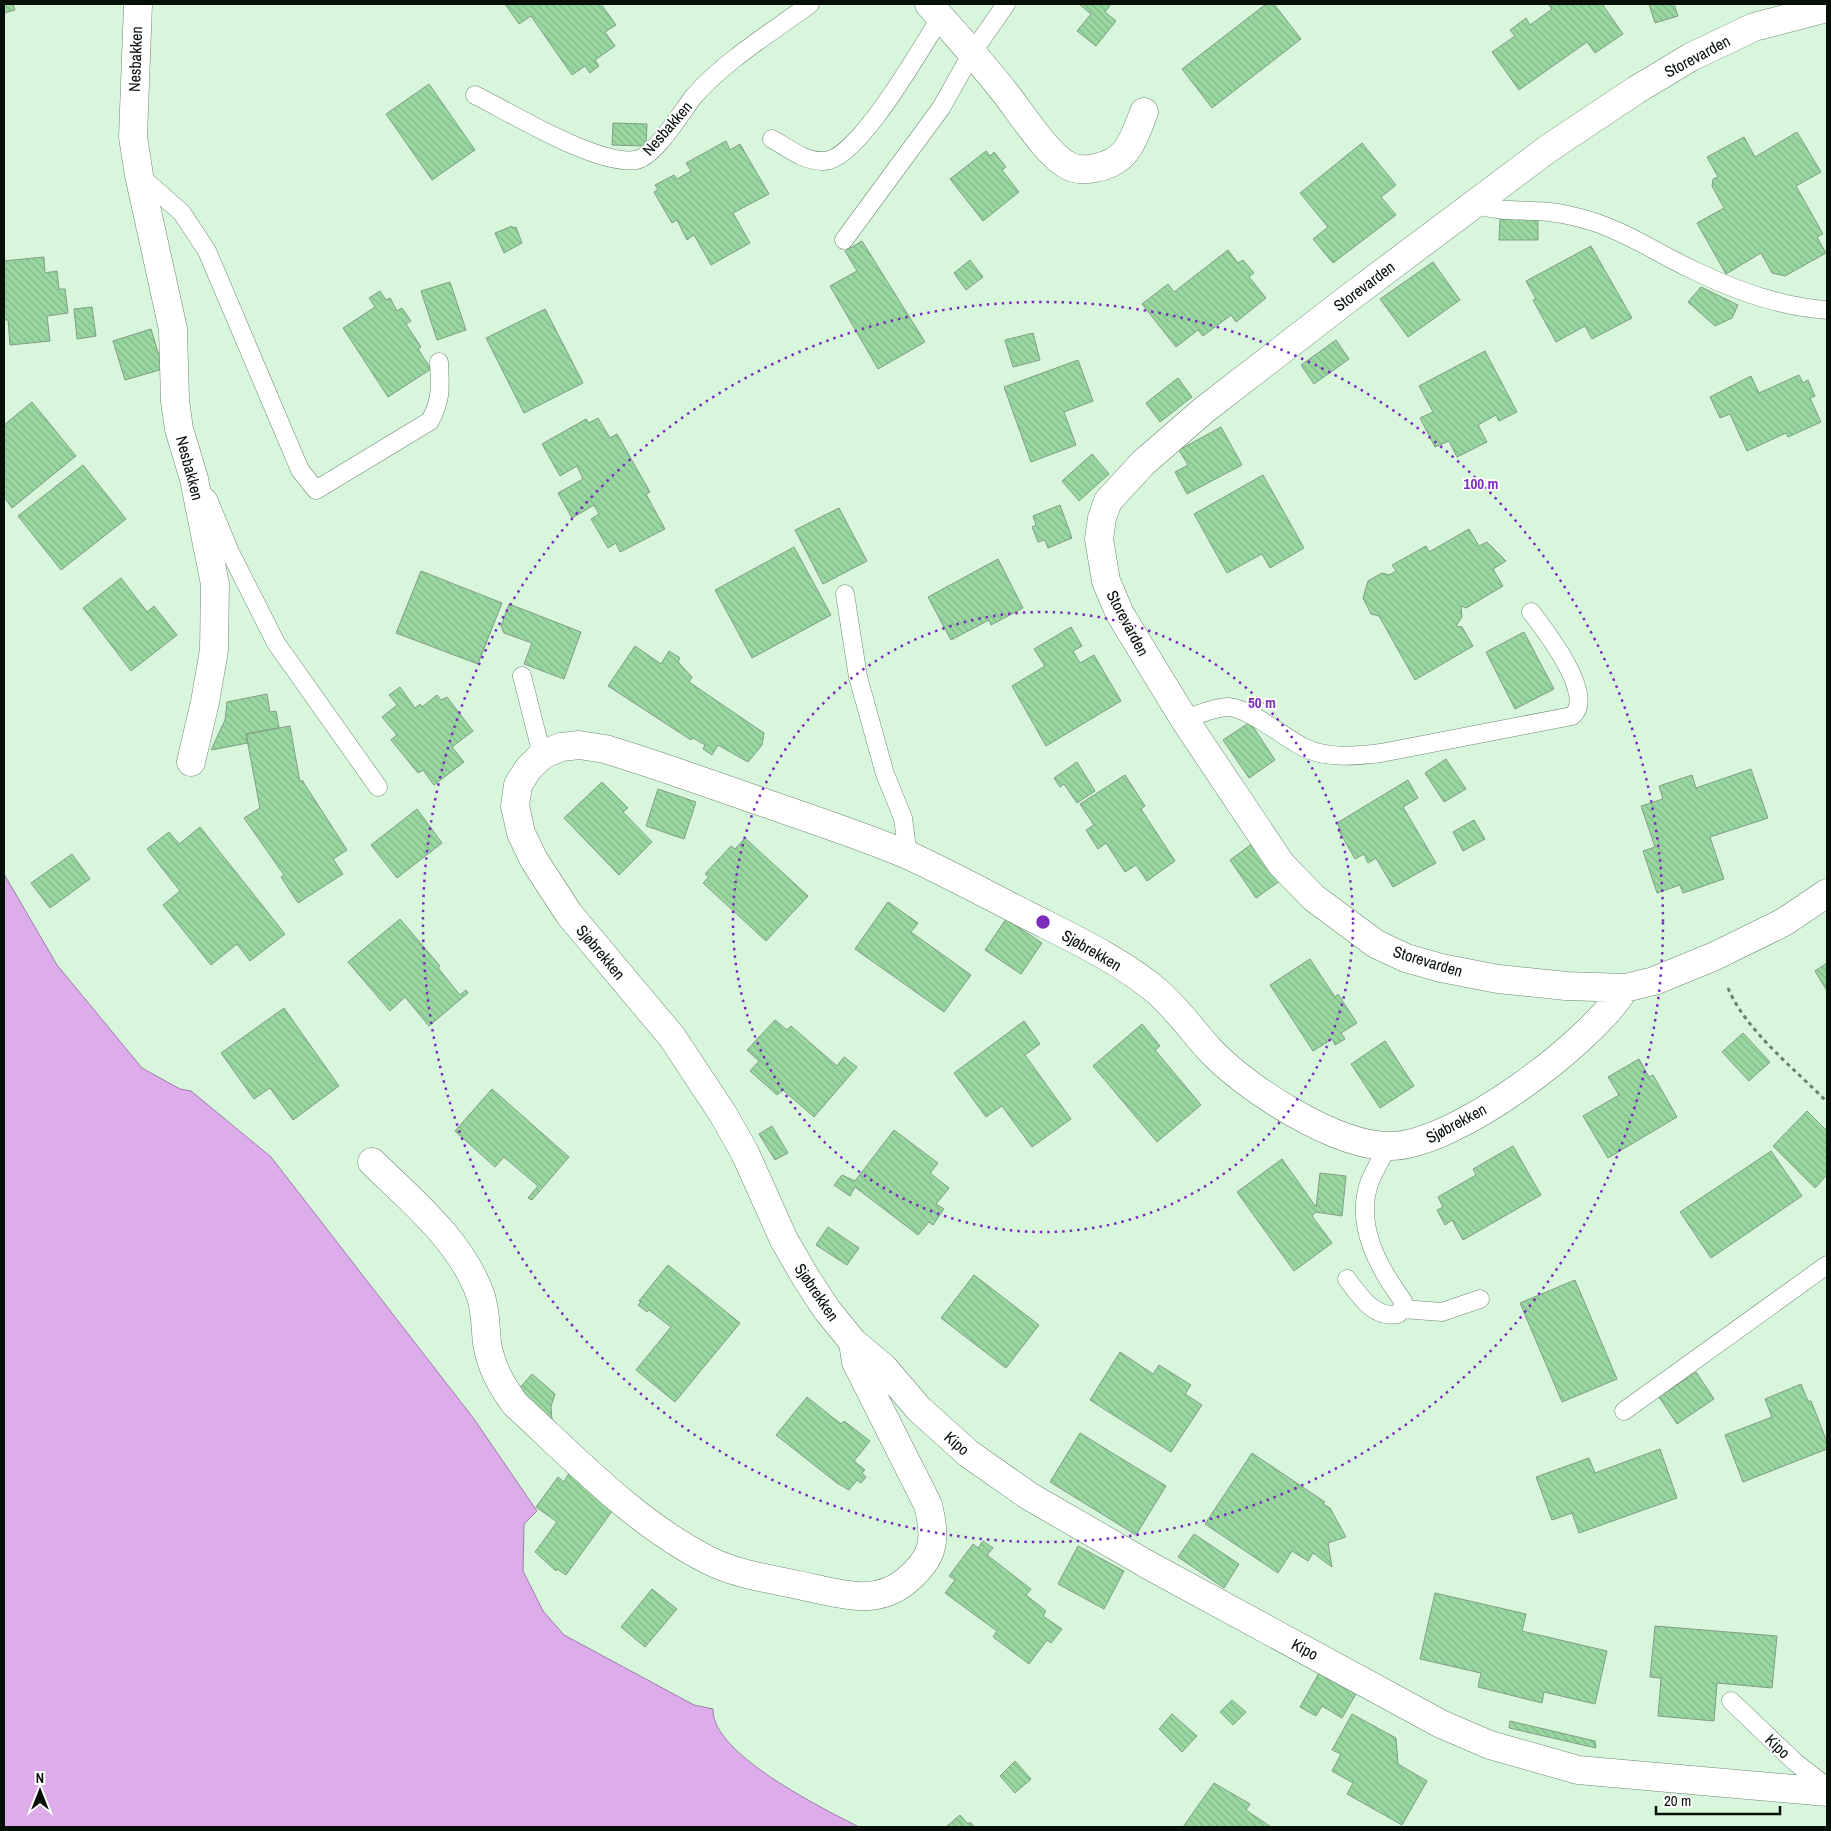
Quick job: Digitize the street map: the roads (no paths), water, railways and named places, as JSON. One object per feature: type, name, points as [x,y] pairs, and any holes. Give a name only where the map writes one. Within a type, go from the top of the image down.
[{"type":"street","name":"Nesbakken","points":[[138,4],[133,137],[139,175],[173,329],[175,401],[179,429],[196,490],[215,584],[214,650],[205,702],[191,762]]},
{"type":"street","name":"Storevarden","points":[[1827,8],[1754,27],[1691,57],[1636,90],[1565,138],[1474,204],[1348,298],[1204,410],[1143,463],[1108,501],[1102,518],[1099,539],[1106,581],[1120,614],[1184,719],[1281,864],[1314,898],[1376,944],[1406,958],[1441,968],[1498,979],[1566,986],[1625,988],[1654,981],[1715,956],[1784,922],[1827,893]]},
{"type":"street","points":[[935,10],[1053,154],[1069,166],[1087,170],[1116,162],[1125,154],[1131,144],[1144,112]]},
{"type":"street","name":"Sjøbrekken","points":[[372,1162],[450,1242],[468,1269],[481,1294],[492,1363],[500,1383],[516,1404],[640,1515],[676,1542],[711,1562],[750,1574],[850,1596],[875,1597],[897,1589],[915,1574],[929,1556],[933,1542],[933,1526],[928,1505],[856,1362],[853,1342],[827,1310],[806,1278],[784,1240],[745,1153],[695,1070],[672,1037],[569,914],[534,860],[521,833],[516,806],[518,785],[528,769],[542,755],[561,746],[579,745],[604,749],[842,829],[908,856],[1076,940],[1124,968],[1157,991],[1180,1013],[1210,1050],[1260,1093],[1300,1117],[1351,1139],[1388,1146],[1420,1142],[1474,1116],[1542,1071],[1585,1036],[1615,1004],[1625,988]]},
{"type":"street","name":"Kipo","points":[[853,1342],[884,1368],[919,1409],[969,1454],[1029,1496],[1150,1566],[1441,1724],[1490,1745],[1578,1770],[1827,1792]]},
{"type":"lane","name":"Nesbakken","points":[[475,95],[581,148],[619,160],[636,160],[642,158],[655,147],[694,96],[718,72],[810,4]]},
{"type":"lane","points":[[844,240],[941,108],[972,53],[1006,4]]},
{"type":"lane","points":[[772,139],[808,159],[826,162],[847,151],[870,126],[935,10]]},
{"type":"lane","points":[[139,175],[182,213],[208,251],[300,470],[316,490],[430,421],[438,406],[440,396],[439,362]]},
{"type":"lane","points":[[1474,204],[1492,210],[1561,213],[1593,222],[1635,238],[1691,269],[1734,289],[1773,300],[1827,310]]},
{"type":"lane","points":[[196,490],[208,499],[230,552],[276,643],[378,787]]},
{"type":"lane","points":[[845,594],[858,678],[885,774],[903,818],[908,856]]},
{"type":"lane","points":[[1184,719],[1229,707],[1247,712],[1274,731],[1307,749],[1349,756],[1381,754],[1572,716],[1578,707],[1576,686],[1554,642],[1531,612]]},
{"type":"lane","points":[[522,676],[542,755]]},
{"type":"lane","points":[[1347,1279],[1368,1306],[1381,1314],[1398,1314],[1402,1309],[1403,1300],[1368,1238],[1365,1218],[1370,1182],[1388,1146]]},
{"type":"lane","points":[[1624,1411],[1827,1265]]},
{"type":"lane","points":[[1402,1309],[1442,1312],[1480,1299]]},
{"type":"lane","name":"Kipo","points":[[1731,1701],[1796,1763],[1827,1787]]}]
